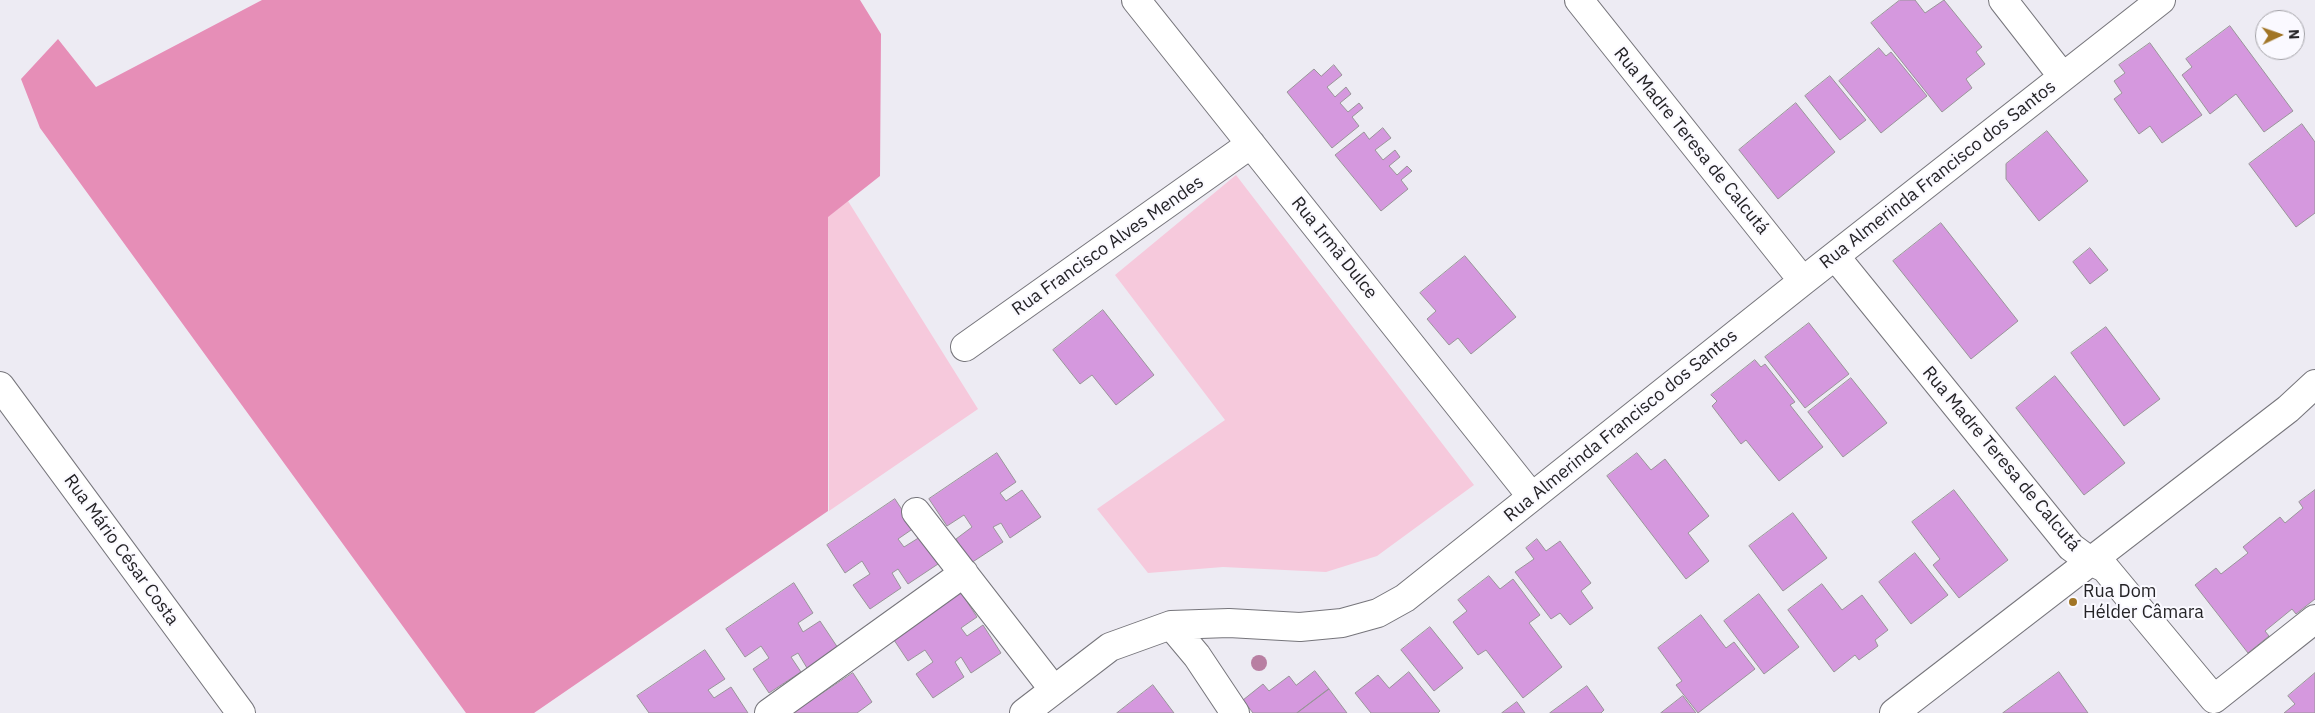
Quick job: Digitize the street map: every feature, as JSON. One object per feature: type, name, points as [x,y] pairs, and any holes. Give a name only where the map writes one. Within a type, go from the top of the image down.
[{"type":"street","name":"Rua Irmã Dulce","points":[[1136,0],[1532,497]]},
{"type":"street","name":"Rua Madre Teresa de Calcutá","points":[[1579,0],[1803,281]]},
{"type":"street","points":[[2003,0],[2063,77]]},
{"type":"street","name":"Rua Almerinda Francisco dos Santos","points":[[1024,713],[1110,647],[1171,625],[1229,623],[1300,627],[1342,624],[1378,613],[1405,598],[1803,281],[2161,0]]},
{"type":"street","name":"Rua Francisco Alves Mendes","points":[[965,347],[1251,144]]},
{"type":"street","name":"Rua Madre Teresa de Calcutá","points":[[1835,256],[2071,547],[2090,561],[2105,568],[2214,699],[2315,620]]},
{"type":"street","points":[[1894,713],[2288,409],[2315,384]]},
{"type":"street","name":"Rua Mário César Costa","points":[[0,386],[241,713]]},
{"type":"street","points":[[916,512],[1054,690]]},
{"type":"street","points":[[769,713],[964,573]]},
{"type":"street","points":[[1171,625],[1196,656],[1235,713]]},
{"type":"shaded area","points":[[262,0],[860,0],[881,34],[880,176],[828,217],[828,511],[534,713],[466,713],[40,128],[21,79],[58,39],[96,87]]},
{"type":"shaded area","points":[[1236,175],[1474,485],[1377,556],[1326,572],[1223,567],[1148,573],[1097,509],[1225,420],[1115,275]]},
{"type":"shaded area","points":[[848,201],[978,409],[829,511],[828,216]]},
{"type":"building","points":[[1900,0],[1915,0],[1925,13],[1944,0],[1982,47],[1976,52],[1985,64],[1966,79],[1972,88],[1942,112],[1871,23]]},
{"type":"building","points":[[2230,26],[2293,111],[2264,132],[2236,94],[2210,114],[2182,75],[2192,67],[2186,59]]},
{"type":"building","points":[[2150,43],[2202,115],[2162,143],[2150,126],[2139,134],[2114,99],[2122,93],[2114,81],[2125,73],[2119,65]]},
{"type":"building","points":[[1879,48],[1886,56],[1891,52],[1927,96],[1881,133],[1839,81]]},
{"type":"building","points":[[1334,65],[1342,75],[1327,87],[1335,97],[1346,87],[1351,94],[1340,103],[1348,112],[1359,103],[1363,108],[1352,117],[1359,126],[1332,148],[1287,92],[1314,69],[1321,76]]},
{"type":"building","points":[[1830,76],[1866,120],[1840,140],[1805,96]]},
{"type":"building","points":[[1796,103],[1835,152],[1778,199],[1739,150]]},
{"type":"building","points":[[2302,124],[2315,142],[2315,213],[2296,227],[2249,164]]},
{"type":"building","points":[[1383,128],[1391,138],[1375,150],[1383,160],[1395,150],[1400,157],[1389,166],[1397,175],[1407,166],[1412,171],[1401,180],[1408,189],[1381,211],[1335,155],[1364,132],[1369,139]]},
{"type":"building","points":[[2047,131],[2088,181],[2039,221],[2006,179],[2006,164]]},
{"type":"building","points":[[1941,223],[2018,321],[1971,359],[1893,261]]},
{"type":"building","points":[[2090,248],[2108,270],[2090,284],[2073,262]]},
{"type":"building","points":[[1465,256],[1516,317],[1471,354],[1458,338],[1449,345],[1427,319],[1436,311],[1420,293]]},
{"type":"building","points":[[1103,310],[1154,375],[1116,405],[1092,375],[1080,384],[1053,350]]},
{"type":"building","points":[[1809,323],[1849,374],[1805,408],[1765,357]]},
{"type":"building","points":[[2106,327],[2160,399],[2124,426],[2071,353]]},
{"type":"building","points":[[1755,360],[1761,367],[1765,364],[1795,402],[1790,405],[1823,447],[1779,481],[1746,440],[1741,444],[1712,406],[1717,401],[1711,395]]},
{"type":"building","points":[[2055,376],[2125,463],[2084,495],[2016,408]]},
{"type":"building","points":[[1851,378],[1887,423],[1843,457],[1808,412]]},
{"type":"building","points":[[997,453],[1016,482],[1000,493],[1006,501],[1022,490],[1041,517],[1010,538],[1001,523],[993,527],[1003,542],[971,563],[956,539],[972,527],[964,515],[947,526],[929,499]]},
{"type":"building","points":[[1637,453],[1651,470],[1665,459],[1709,516],[1688,533],[1709,561],[1686,579],[1607,476]]},
{"type":"building","points":[[1954,490],[2008,560],[1959,598],[1933,565],[1940,559],[1912,522]]},
{"type":"building","points":[[2315,490],[2315,599],[2296,614],[2292,609],[2265,631],[2269,636],[2248,653],[2195,585],[2216,568],[2221,574],[2248,553],[2243,547],[2280,517],[2285,523],[2303,508],[2299,502]]},
{"type":"building","points":[[895,499],[914,528],[898,539],[904,547],[920,537],[938,564],[908,584],[898,569],[892,573],[901,588],[870,609],[853,585],[870,574],[862,561],[845,573],[827,545]]},
{"type":"building","points":[[1793,513],[1827,558],[1783,591],[1749,546]]},
{"type":"building","points":[[1537,539],[1546,551],[1560,541],[1591,583],[1581,591],[1593,608],[1570,625],[1560,613],[1551,619],[1515,572],[1534,559],[1526,548]]},
{"type":"building","points":[[1915,553],[1948,595],[1911,624],[1879,582]]},
{"type":"building","points":[[1489,576],[1500,589],[1513,579],[1540,615],[1529,623],[1562,667],[1523,698],[1486,650],[1478,655],[1453,622],[1467,611],[1458,600]]},
{"type":"building","points":[[794,583],[813,613],[798,623],[803,632],[820,621],[838,648],[807,668],[798,653],[791,657],[801,672],[769,693],[753,669],[769,658],[761,646],[745,657],[726,629]]},
{"type":"building","points":[[1822,584],[1842,610],[1862,595],[1888,630],[1875,640],[1878,646],[1859,660],[1855,655],[1834,672],[1788,610]]},
{"type":"building","points":[[958,588],[977,617],[961,628],[967,636],[983,625],[1001,653],[971,673],[961,657],[955,662],[964,677],[933,698],[916,674],[933,662],[925,650],[908,661],[890,634]]},
{"type":"building","points":[[1759,594],[1799,647],[1764,674],[1724,621]]},
{"type":"building","points":[[1701,615],[1726,648],[1734,642],[1755,669],[1698,713],[1676,685],[1682,681],[1658,648]]},
{"type":"building","points":[[1430,627],[1463,668],[1434,691],[1401,650]]},
{"type":"building","points":[[705,650],[725,679],[708,690],[714,698],[731,687],[748,713],[649,713],[637,696]]},
{"type":"building","points":[[1315,671],[1329,689],[1297,713],[1253,713],[1243,700],[1263,684],[1269,691],[1289,676],[1296,685]]},
{"type":"building","points":[[1409,672],[1440,711],[1438,713],[1371,713],[1355,693],[1378,675],[1389,688]]},
{"type":"building","points":[[2059,672],[2088,713],[2003,713]]},
{"type":"building","points":[[853,673],[872,702],[857,713],[793,713]]},
{"type":"building","points":[[2315,673],[2315,713],[2284,713],[2295,704],[2288,696]]},
{"type":"building","points":[[1153,685],[1174,713],[1117,713]]},
{"type":"building","points":[[1587,686],[1604,710],[1601,713],[1550,713]]},
{"type":"building","points":[[1329,689],[1347,713],[1297,713]]},
{"type":"building","points":[[1683,696],[1696,713],[1661,713]]},
{"type":"building","points":[[1517,702],[1525,713],[1502,713]]},
{"type":"place","name":"Rua Dom Hélder Câmara","points":[[2073,602]]}]
